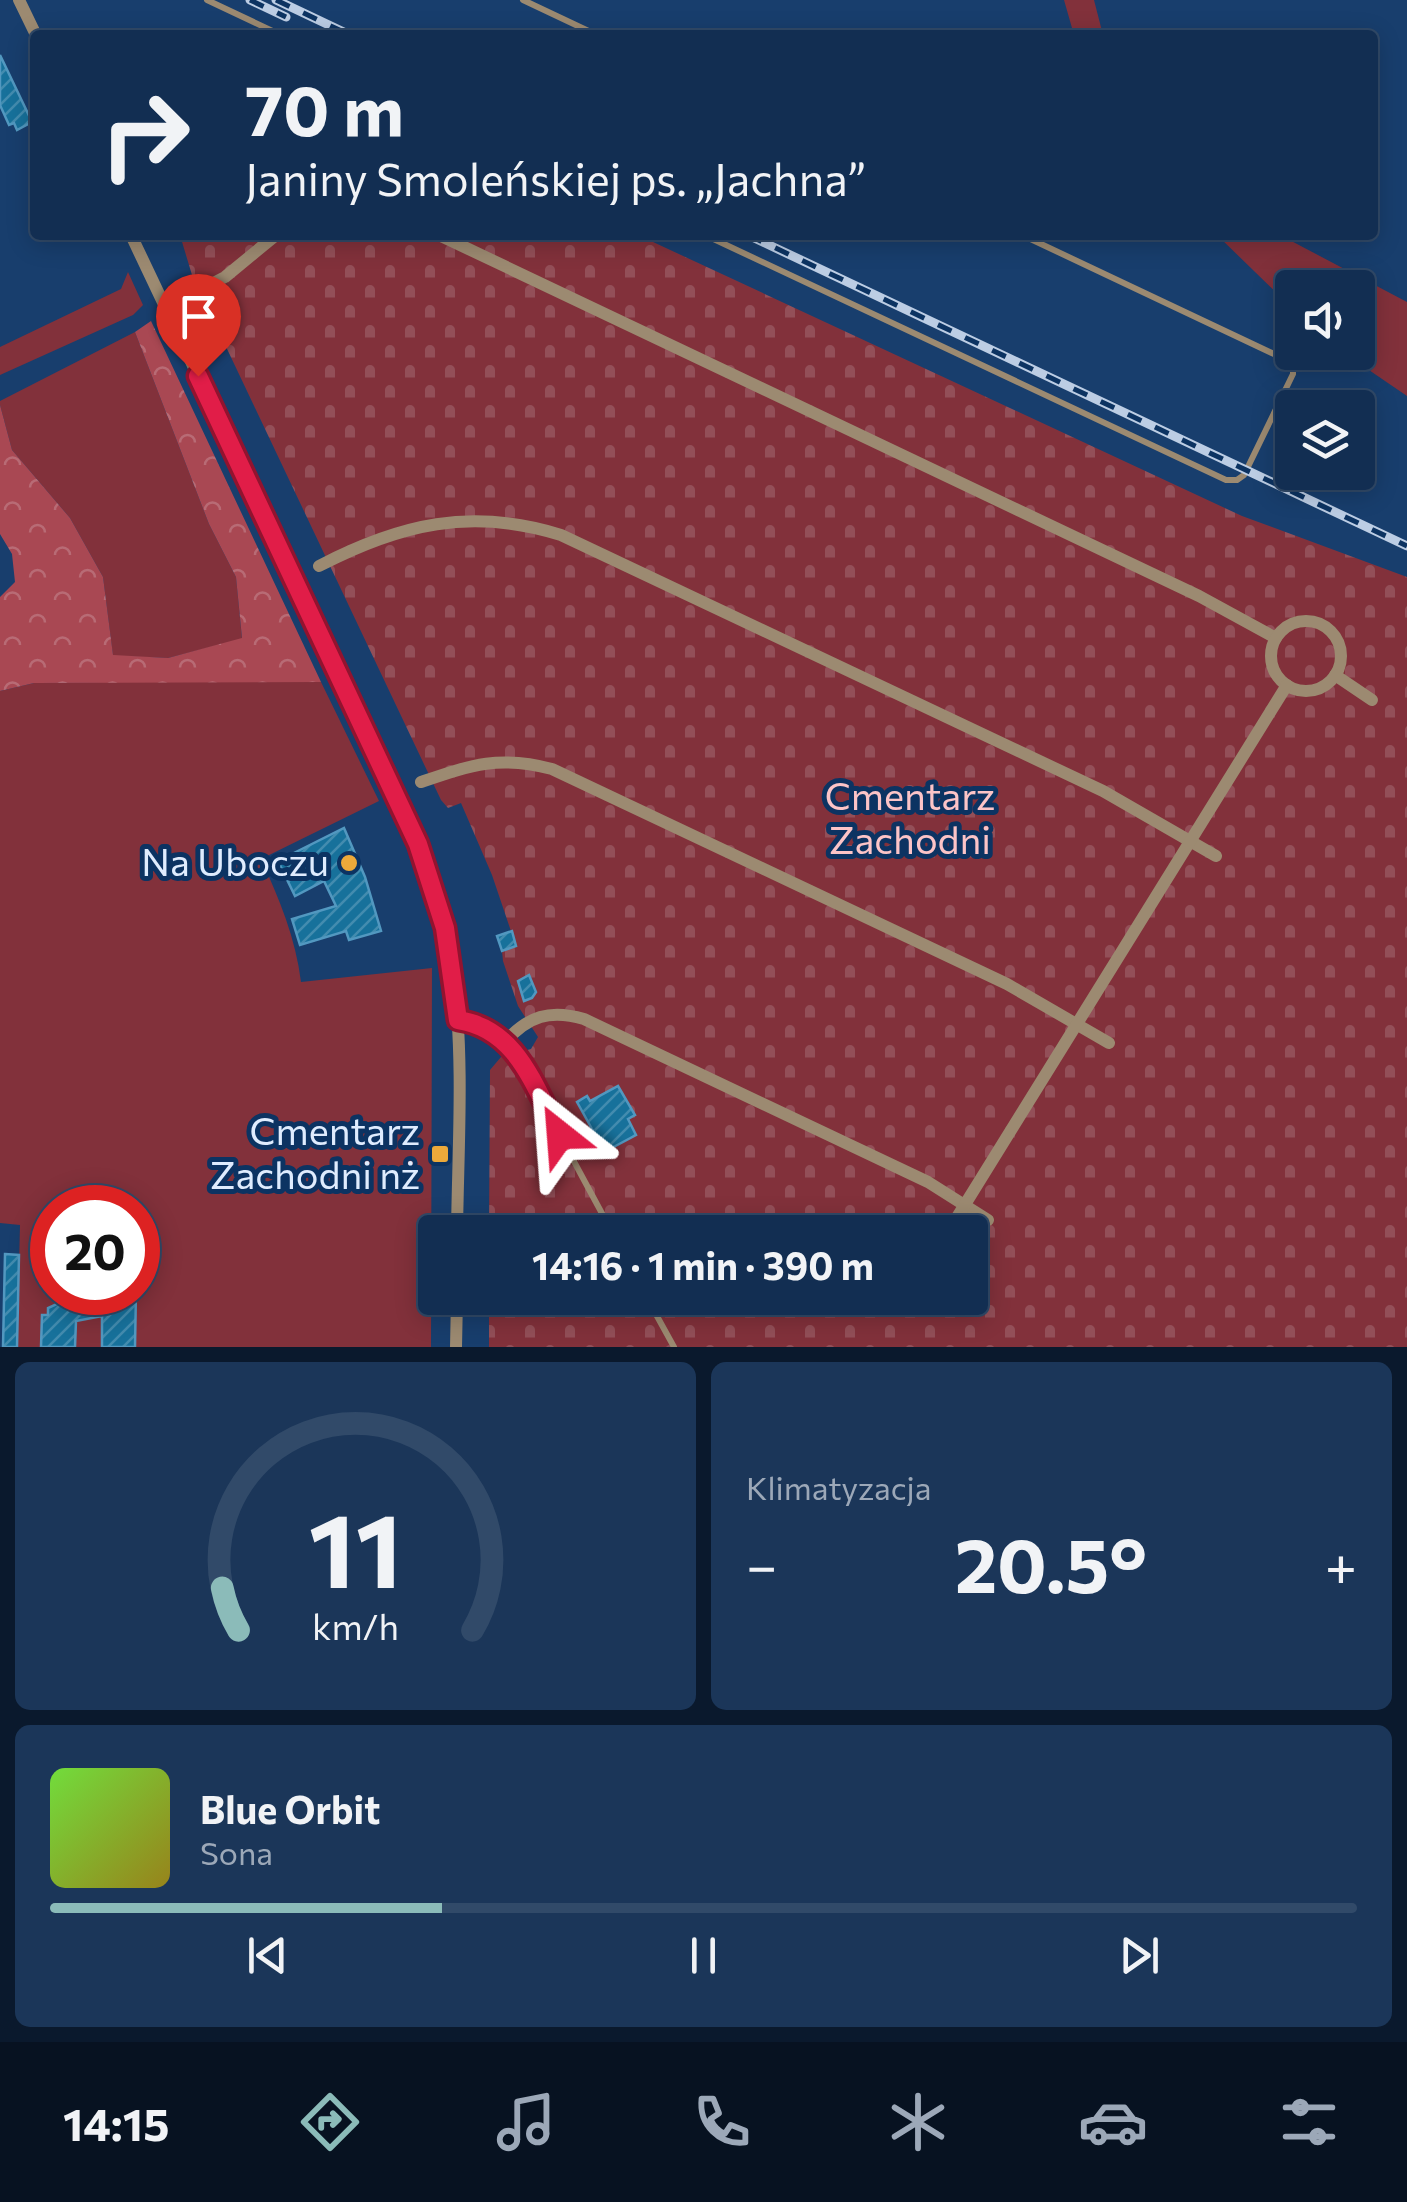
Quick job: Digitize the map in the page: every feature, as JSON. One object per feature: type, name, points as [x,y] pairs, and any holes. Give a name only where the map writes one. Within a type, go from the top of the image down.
[{"type":"street","points":[[19,0],[34,30]]},
{"type":"street","points":[[132,240],[418,844],[445,928],[458,1020],[458,1215]]},
{"type":"street","points":[[165,308],[222,279],[270,240]]},
{"type":"street","points":[[450,240],[1198,596],[1276,638]]},
{"type":"street","points":[[319,566],[378,538],[426,525],[484,521],[548,531],[1102,791],[1216,856]]},
{"type":"street","points":[[1297,622],[1327,628],[1340,650],[1334,675],[1311,690],[1287,685],[1277,675],[1272,661],[1276,638],[1297,622]]},
{"type":"street","points":[[1334,675],[1372,700]]},
{"type":"street","points":[[958,1215],[1287,685]]},
{"type":"street","points":[[422,782],[486,762],[520,762],[552,769],[1007,984],[1109,1042]]},
{"type":"street","points":[[506,1042],[524,1022],[538,1016],[561,1014],[584,1019],[928,1182],[981,1215]]},
{"type":"street","points":[[456,1347],[457,1315]]},
{"type":"lane","points":[[207,0],[271,30]]},
{"type":"lane","points":[[522,0],[586,30]]},
{"type":"lane","points":[[716,240],[1226,480],[1244,475],[1294,374],[1293,363],[1033,240]]},
{"type":"lane","points":[[458,1020],[485,1026],[506,1042],[603,1215]]},
{"type":"lane","points":[[656,1315],[674,1347]]},
{"type":"green space","points":[[1064,0],[1094,0],[1102,30],[1073,30]]},
{"type":"green space","name":"Cmentarz Zachodni","points":[[182,240],[649,240],[1242,516],[1407,577],[1407,1347],[489,1347],[489,1315],[988,1315],[988,1215],[489,1215],[490,1070],[501,1057],[531,1049],[538,1037],[518,1006],[503,961],[502,951],[516,946],[492,875],[461,803],[448,808],[192,275]]},
{"type":"green space","points":[[1222,240],[1289,240],[1346,270],[1275,270],[1275,291]]},
{"type":"green space","points":[[128,272],[143,305],[133,315],[0,375],[0,347],[121,289]]},
{"type":"green space","points":[[1375,285],[1407,302],[1407,396],[1369,370],[1375,370]]},
{"type":"green space","points":[[151,321],[321,682],[34,683],[0,691],[0,597],[15,582],[12,554],[0,534],[0,405],[12,450],[70,518],[103,577],[113,655],[168,658],[242,638],[236,577],[209,524],[135,332]]},
{"type":"green space","points":[[135,332],[209,524],[236,577],[242,639],[168,658],[113,656],[103,577],[70,518],[12,450],[0,405],[0,401]]},
{"type":"green space","points":[[321,682],[379,801],[261,859],[286,919],[301,982],[432,968],[431,1215],[418,1215],[418,1315],[431,1315],[431,1347],[17,1347],[20,1225],[0,1223],[0,691],[34,683]]},
{"type":"building","points":[[0,55],[30,123],[17,130],[14,123],[9,125],[0,105]]},
{"type":"building","points":[[344,828],[365,877],[381,931],[349,940],[346,931],[300,945],[292,919],[336,906],[324,881],[295,896],[278,861]]},
{"type":"building","points":[[512,931],[516,946],[502,951],[497,936]]},
{"type":"building","points":[[529,975],[536,992],[524,1001],[518,981]]},
{"type":"building","points":[[618,1086],[635,1115],[628,1119],[636,1135],[608,1150],[602,1147],[577,1102],[587,1096],[590,1101]]},
{"type":"building","points":[[5,1254],[19,1255],[17,1347],[3,1347]]},
{"type":"building","points":[[42,1315],[136,1315],[135,1347],[102,1347],[102,1316],[76,1321],[75,1347],[41,1347]]},
{"type":"railway","points":[[250,0],[286,17]]},
{"type":"railway","points":[[276,0],[339,30]]},
{"type":"railway","points":[[759,240],[1407,546]]},
{"type":"place","name":"Na Uboczu","points":[[349,863]]},
{"type":"place","name":"Cmentarz Zachodni nż","points":[[440,1154]]},
{"type":"route","points":[[198,376],[408,818],[445,928],[458,1020],[492,1030],[510,1047],[560,1135]]}]
